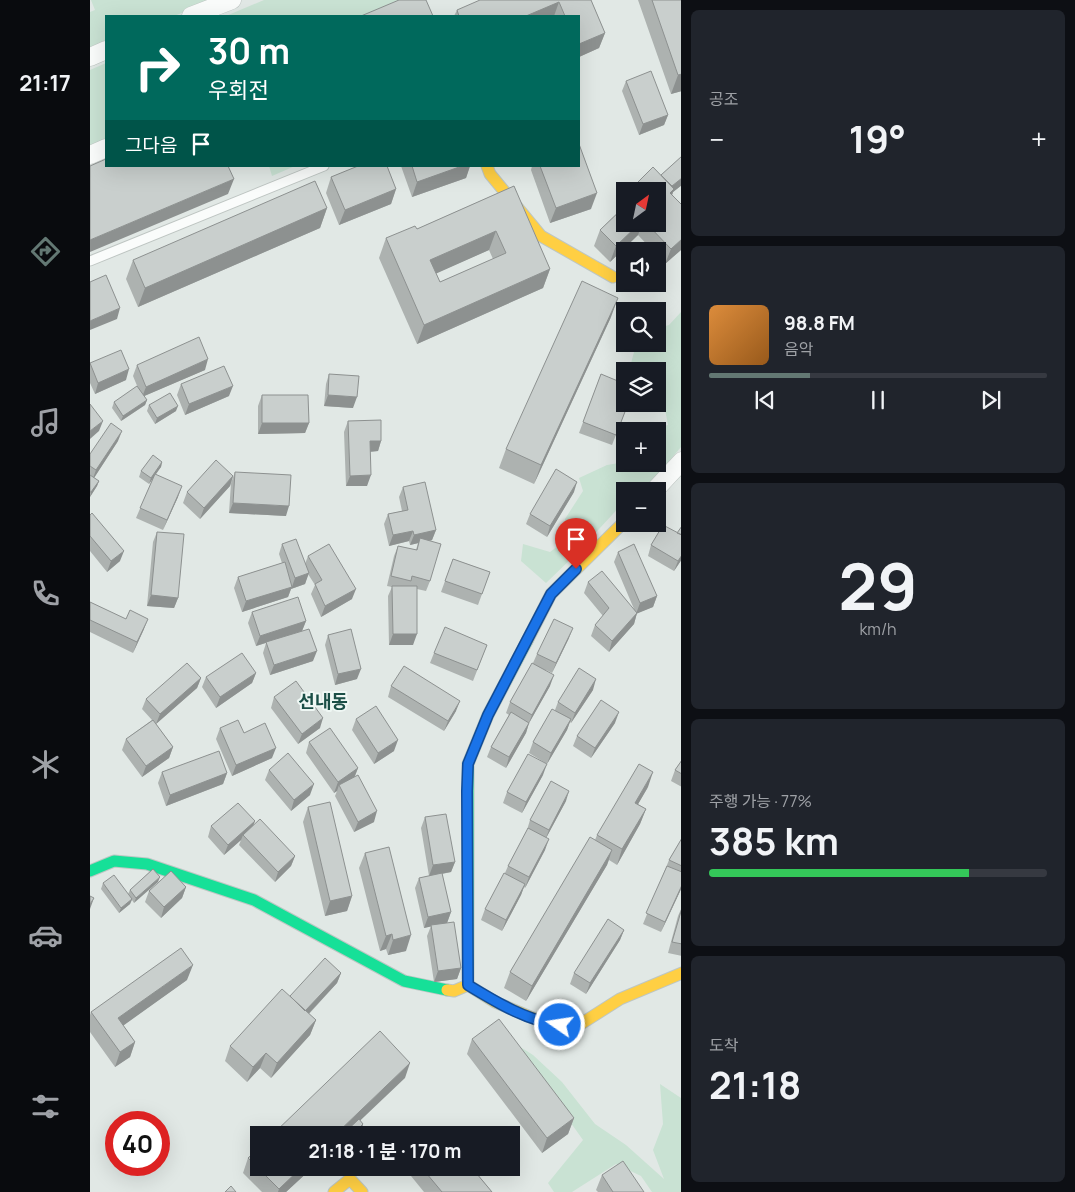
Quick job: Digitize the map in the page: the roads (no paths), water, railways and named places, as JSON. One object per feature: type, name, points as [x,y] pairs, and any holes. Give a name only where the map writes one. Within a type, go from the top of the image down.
[{"type":"street","points":[[195,15],[232,0]]},
{"type":"street","points":[[90,57],[105,50]]},
{"type":"street","points":[[90,155],[105,148]]},
{"type":"street","points":[[487,167],[490,174],[541,236],[613,277]]},
{"type":"street","points":[[662,482],[681,461]]},
{"type":"street","points":[[468,985],[468,764],[488,715],[551,594],[616,530]]},
{"type":"street","points":[[90,871],[114,861],[147,864],[254,900],[404,981],[454,992],[468,985]]},
{"type":"street","points":[[468,985],[495,1002],[544,1023],[576,1027],[620,999],[681,973]]},
{"type":"street","points":[[334,1192],[350,1179],[362,1192]]},
{"type":"lane","points":[[90,261],[322,167]]},
{"type":"district","name":"선내동","points":[[323,702]]}]
